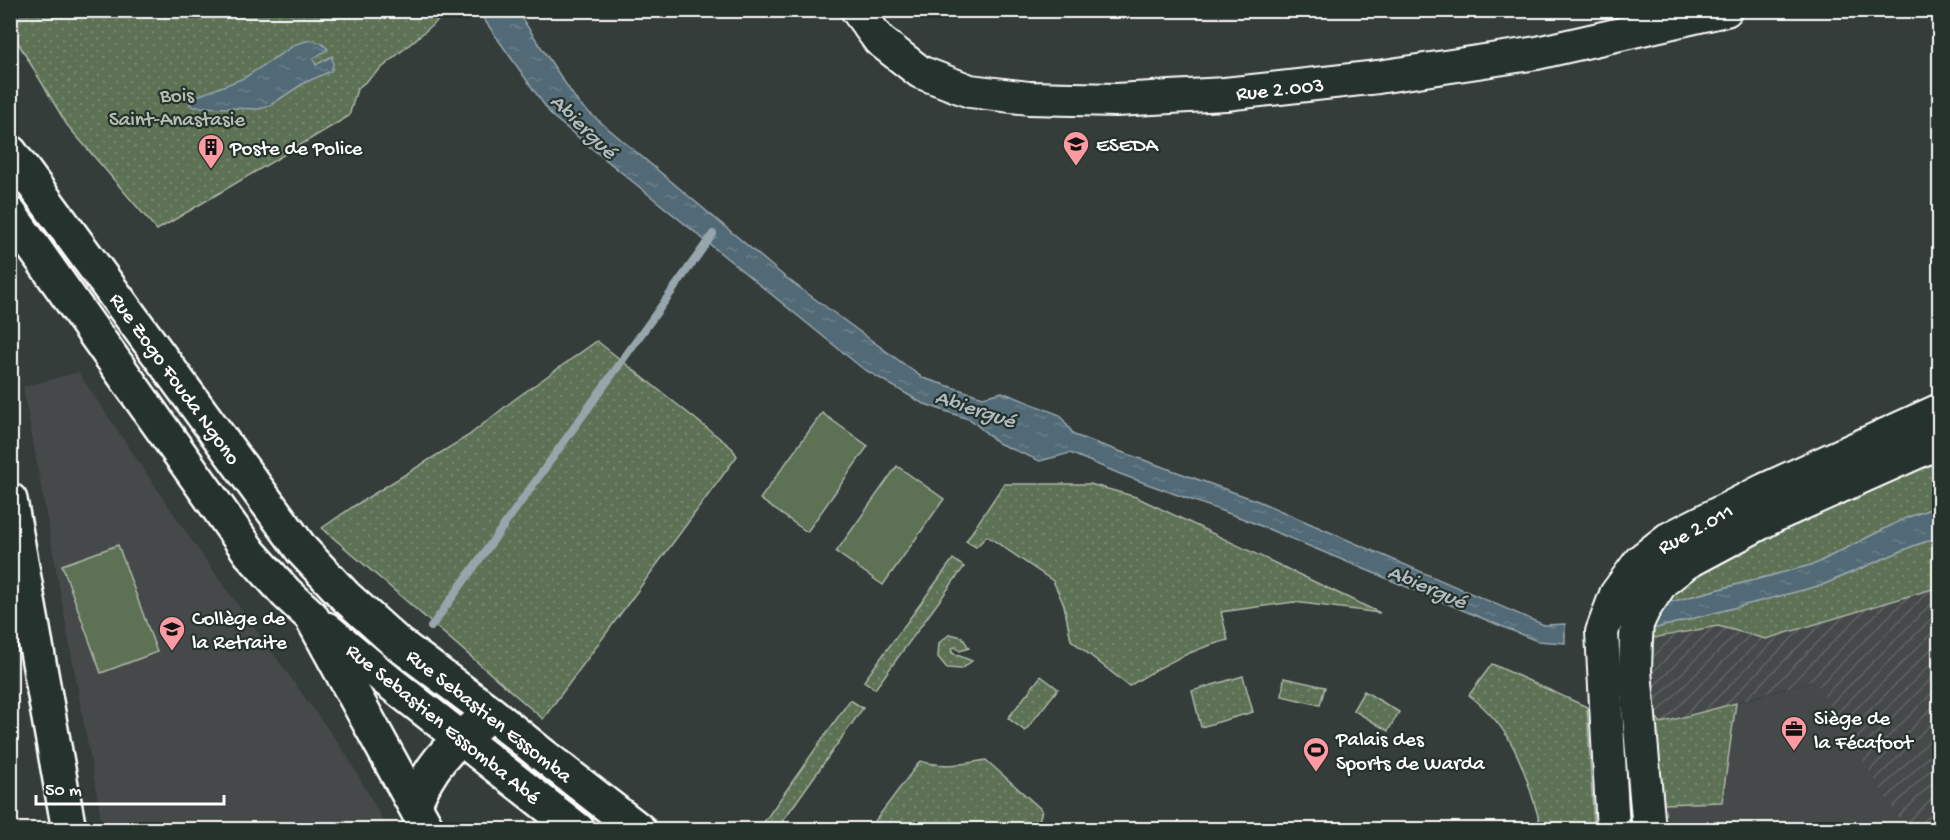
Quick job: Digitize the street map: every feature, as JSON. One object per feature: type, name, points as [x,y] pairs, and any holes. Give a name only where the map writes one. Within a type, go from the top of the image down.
[{"type":"main road","name":"Rue Zogo Fouda Ngono","points":[[10,152],[302,550],[311,616]]},
{"type":"main road","name":"Rue Zogo Fouda Ngono","points":[[10,214],[250,552],[286,593],[311,616],[421,816]]},
{"type":"main road","points":[[10,500],[69,830]]},
{"type":"main road","name":"Rue Sebastien Essomba","points":[[302,550],[345,596],[396,642],[639,830]]},
{"type":"main road","name":"Rue Sebastien Essomba Abé","points":[[311,616],[460,738],[578,830]]},
{"type":"main road","points":[[421,816],[425,778],[460,738],[492,714]]},
{"type":"street","name":"Rue 2.003","points":[[857,10],[879,40],[920,72],[970,92],[1029,98],[1116,100],[1225,94],[1378,77],[1537,53],[1726,10]]},
{"type":"street","name":"Rue 2.011","points":[[1613,830],[1602,632],[1616,594],[1640,561],[1668,539],[1764,490],[1940,410]]},
{"type":"street","name":"Rue 2.011","points":[[1649,830],[1635,670],[1636,638],[1644,609],[1662,582],[1686,563],[1774,516],[1940,442]]},
{"type":"shaded area","name":"Collège de la Retraite","points":[[78,372],[199,551],[346,754],[388,829],[103,829],[23,387]]},
{"type":"shaded area","points":[[1939,587],[1939,829],[1905,829],[1815,680],[1661,723],[1651,711],[1647,639],[1718,626],[1766,639]]},
{"type":"shaded area","name":"Siège de la Fécafoot","points":[[1816,680],[1905,829],[1664,829],[1663,804],[1721,802],[1736,703]]},
{"type":"green space","name":"Bois Saint-Anastasie","points":[[11,10],[449,11],[357,89],[349,116],[157,230],[67,125],[11,31]]},
{"type":"green space","points":[[597,341],[732,448],[737,456],[543,719],[322,528],[468,436],[515,399]]},
{"type":"green space","points":[[822,413],[868,446],[807,532],[760,499]]},
{"type":"green space","points":[[1939,442],[1939,506],[1906,518],[1815,564],[1644,609],[1662,582]]},
{"type":"green space","points":[[897,466],[944,499],[883,585],[836,552]]},
{"type":"green space","points":[[1004,484],[1090,484],[1136,497],[1380,613],[1294,602],[1221,612],[1228,640],[1177,659],[1129,686],[1071,640],[1064,605],[1053,581],[987,536],[976,547],[966,541]]},
{"type":"green space","points":[[1939,537],[1939,587],[1766,639],[1718,626],[1647,639],[1651,711],[1661,723],[1736,703],[1722,802],[1663,804],[1664,829],[1637,633],[1822,585]]},
{"type":"green space","points":[[118,545],[157,652],[101,673],[62,565]]},
{"type":"green space","points":[[953,559],[964,567],[875,689],[864,681]]},
{"type":"green space","points":[[950,634],[962,637],[969,648],[960,651],[955,647],[952,648],[952,653],[972,661],[961,669],[947,668],[938,657],[939,643]]},
{"type":"green space","points":[[1492,664],[1587,707],[1594,829],[1542,829],[1518,756],[1499,724],[1469,695]]},
{"type":"green space","points":[[1041,676],[1058,689],[1025,731],[1008,718]]},
{"type":"green space","points":[[1243,676],[1253,712],[1201,727],[1192,691]]},
{"type":"green space","points":[[1284,678],[1325,687],[1320,705],[1282,696]]},
{"type":"green space","points":[[1364,691],[1399,712],[1388,731],[1353,710]]},
{"type":"green space","points":[[850,700],[863,708],[777,829],[759,829]]},
{"type":"green space","points":[[986,760],[1042,810],[1037,829],[869,829],[920,761],[945,765]]},
{"type":"water","name":"Abiergué","points":[[478,11],[517,11],[579,104],[785,277],[923,378],[983,397],[1002,392],[1060,415],[1074,435],[1258,501],[1544,625],[1565,624],[1565,643],[1537,641],[1244,519],[1120,474],[1070,453],[1040,461],[998,443],[971,420],[922,403],[862,368],[552,116]]},
{"type":"water","points":[[310,40],[321,43],[328,49],[313,59],[316,65],[332,56],[331,71],[304,83],[269,106],[259,109],[193,107],[190,104],[195,97],[244,78],[296,44]]},
{"type":"water","points":[[1939,506],[1939,537],[1822,585],[1637,633],[1644,609],[1815,564],[1906,518]]},
{"type":"waterway","points":[[431,627],[713,234]]},
{"type":"place","name":"ESEDA","points":[[1076,167]]},
{"type":"place","name":"Poste de Police","points":[[211,170]]},
{"type":"place","name":"Collège de la Retraite","points":[[172,652]]},
{"type":"place","name":"Siège de la Fécafoot","points":[[1794,752]]},
{"type":"place","name":"Palais des Sports de Warda","points":[[1316,773]]}]
